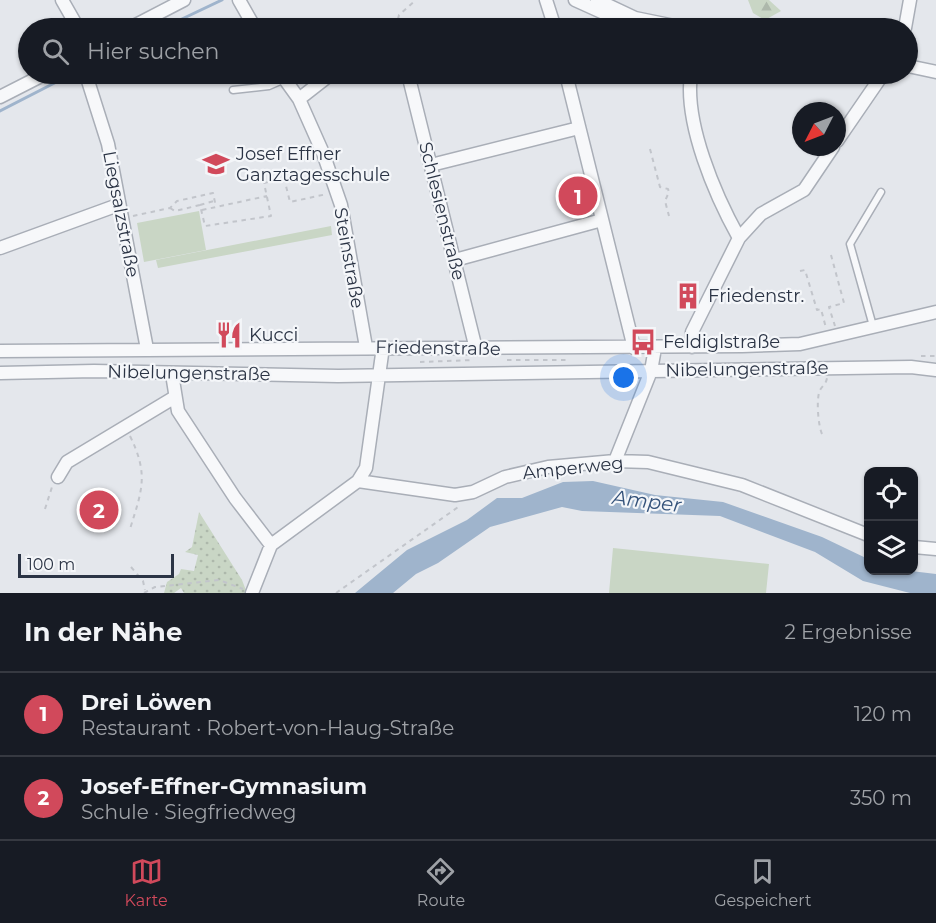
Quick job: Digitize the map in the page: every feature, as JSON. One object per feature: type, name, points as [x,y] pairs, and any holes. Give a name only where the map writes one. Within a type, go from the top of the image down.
[{"type":"street","points":[[62,0],[72,18]]},
{"type":"street","points":[[239,0],[249,18]]},
{"type":"street","points":[[546,0],[552,18]]},
{"type":"street","points":[[575,0],[615,18]]},
{"type":"street","points":[[597,0],[636,18]]},
{"type":"street","points":[[907,18],[910,0]]},
{"type":"street","points":[[149,18],[181,1]]},
{"type":"street","points":[[918,68],[936,72]]},
{"type":"street","points":[[0,97],[25,84]]},
{"type":"street","name":"Liegsalzstraße","points":[[89,84],[108,144],[147,350]]},
{"type":"street","name":"Steinstraße","points":[[289,84],[299,99],[323,153],[336,192],[366,347]]},
{"type":"street","points":[[299,99],[318,84]]},
{"type":"street","name":"Schlesienstraße","points":[[411,84],[478,354]]},
{"type":"street","points":[[568,84],[634,348]]},
{"type":"street","points":[[691,84],[691,107],[700,142],[720,205],[739,238]]},
{"type":"street","points":[[846,128],[877,84]]},
{"type":"street","points":[[431,165],[579,128]]},
{"type":"street","points":[[692,347],[692,332],[739,238],[761,214],[804,190],[827,156]]},
{"type":"street","points":[[0,248],[118,205]]},
{"type":"street","points":[[455,260],[602,220]]},
{"type":"street","name":"Friedenstraße","points":[[0,351],[383,347],[478,354],[800,344],[936,312]]},
{"type":"street","points":[[252,593],[270,545],[358,481],[366,468],[383,347]]},
{"type":"street","points":[[615,461],[651,371],[655,348]]},
{"type":"street","name":"Nibelungenstraße","points":[[0,373],[94,371],[379,376],[911,367],[936,370]]},
{"type":"street","points":[[172,374],[178,411],[234,498],[270,545]]},
{"type":"street","points":[[58,477],[67,462],[175,397]]},
{"type":"street","name":"Amperweg","points":[[358,481],[455,495],[473,492],[505,477],[548,467],[615,461],[648,462],[742,485],[864,533]]},
{"type":"street","points":[[918,547],[936,549]]},
{"type":"lane","points":[[233,90],[272,84]]},
{"type":"lane","points":[[873,326],[850,244],[881,192]]},
{"type":"path","points":[[398,18],[416,0]]},
{"type":"path","points":[[650,149],[660,187],[668,189],[669,192],[665,201],[669,216]]},
{"type":"path","points":[[200,205],[205,226],[271,216],[264,183],[312,172]]},
{"type":"path","points":[[284,178],[290,202],[336,192]]},
{"type":"path","points":[[121,218],[170,208],[177,201],[213,193],[216,207]]},
{"type":"path","points":[[202,210],[267,196]]},
{"type":"path","points":[[170,208],[175,211],[215,201]]},
{"type":"path","points":[[831,255],[844,303],[830,307],[833,336]]},
{"type":"path","points":[[800,271],[805,270],[817,310],[821,309],[833,336]]},
{"type":"path","points":[[414,363],[478,354]]},
{"type":"path","points":[[919,356],[936,356]]},
{"type":"path","points":[[503,360],[573,360]]},
{"type":"path","points":[[822,434],[818,416],[819,392],[826,383],[827,368]]},
{"type":"path","points":[[124,426],[136,450],[144,485],[130,529]]},
{"type":"path","points":[[45,509],[58,477]]},
{"type":"path","points":[[336,593],[464,504],[473,492]]},
{"type":"path","points":[[131,567],[143,581],[145,592],[219,580],[252,593]]},
{"type":"green space","points":[[748,0],[769,0],[781,11],[769,18],[762,18],[753,13]]},
{"type":"green space","points":[[199,211],[206,250],[144,262],[137,223]]},
{"type":"green space","points":[[331,226],[332,235],[158,268],[156,260]]},
{"type":"green space","points":[[199,512],[242,580],[247,593],[184,593],[181,588],[174,593],[164,593],[167,582],[179,574],[181,569],[194,571],[198,555],[185,552],[192,547]]},
{"type":"green space","points":[[613,548],[769,564],[766,593],[609,593]]},
{"type":"water","name":"Amper","points":[[593,481],[655,495],[723,502],[822,537],[864,557],[864,575],[918,575],[918,572],[936,574],[936,593],[910,593],[863,581],[815,552],[720,516],[582,511],[562,507],[490,527],[438,563],[416,574],[393,593],[355,593],[407,550],[467,520],[497,498],[522,498],[563,482]]},
{"type":"waterway","points":[[184,18],[222,0]]},
{"type":"waterway","points":[[0,111],[53,84]]},
{"type":"place","name":"Josef Effner Ganztagesschule","points":[[216,164]]},
{"type":"place","name":"Drei Löwen","points":[[578,196]]},
{"type":"place","name":"Friedenstr.","points":[[688,296]]},
{"type":"place","name":"Kucci","points":[[229,335]]},
{"type":"place","name":"Feldiglstraße","points":[[643,342]]},
{"type":"place","name":"Josef-Effner-Gymnasium","points":[[99,510]]}]
